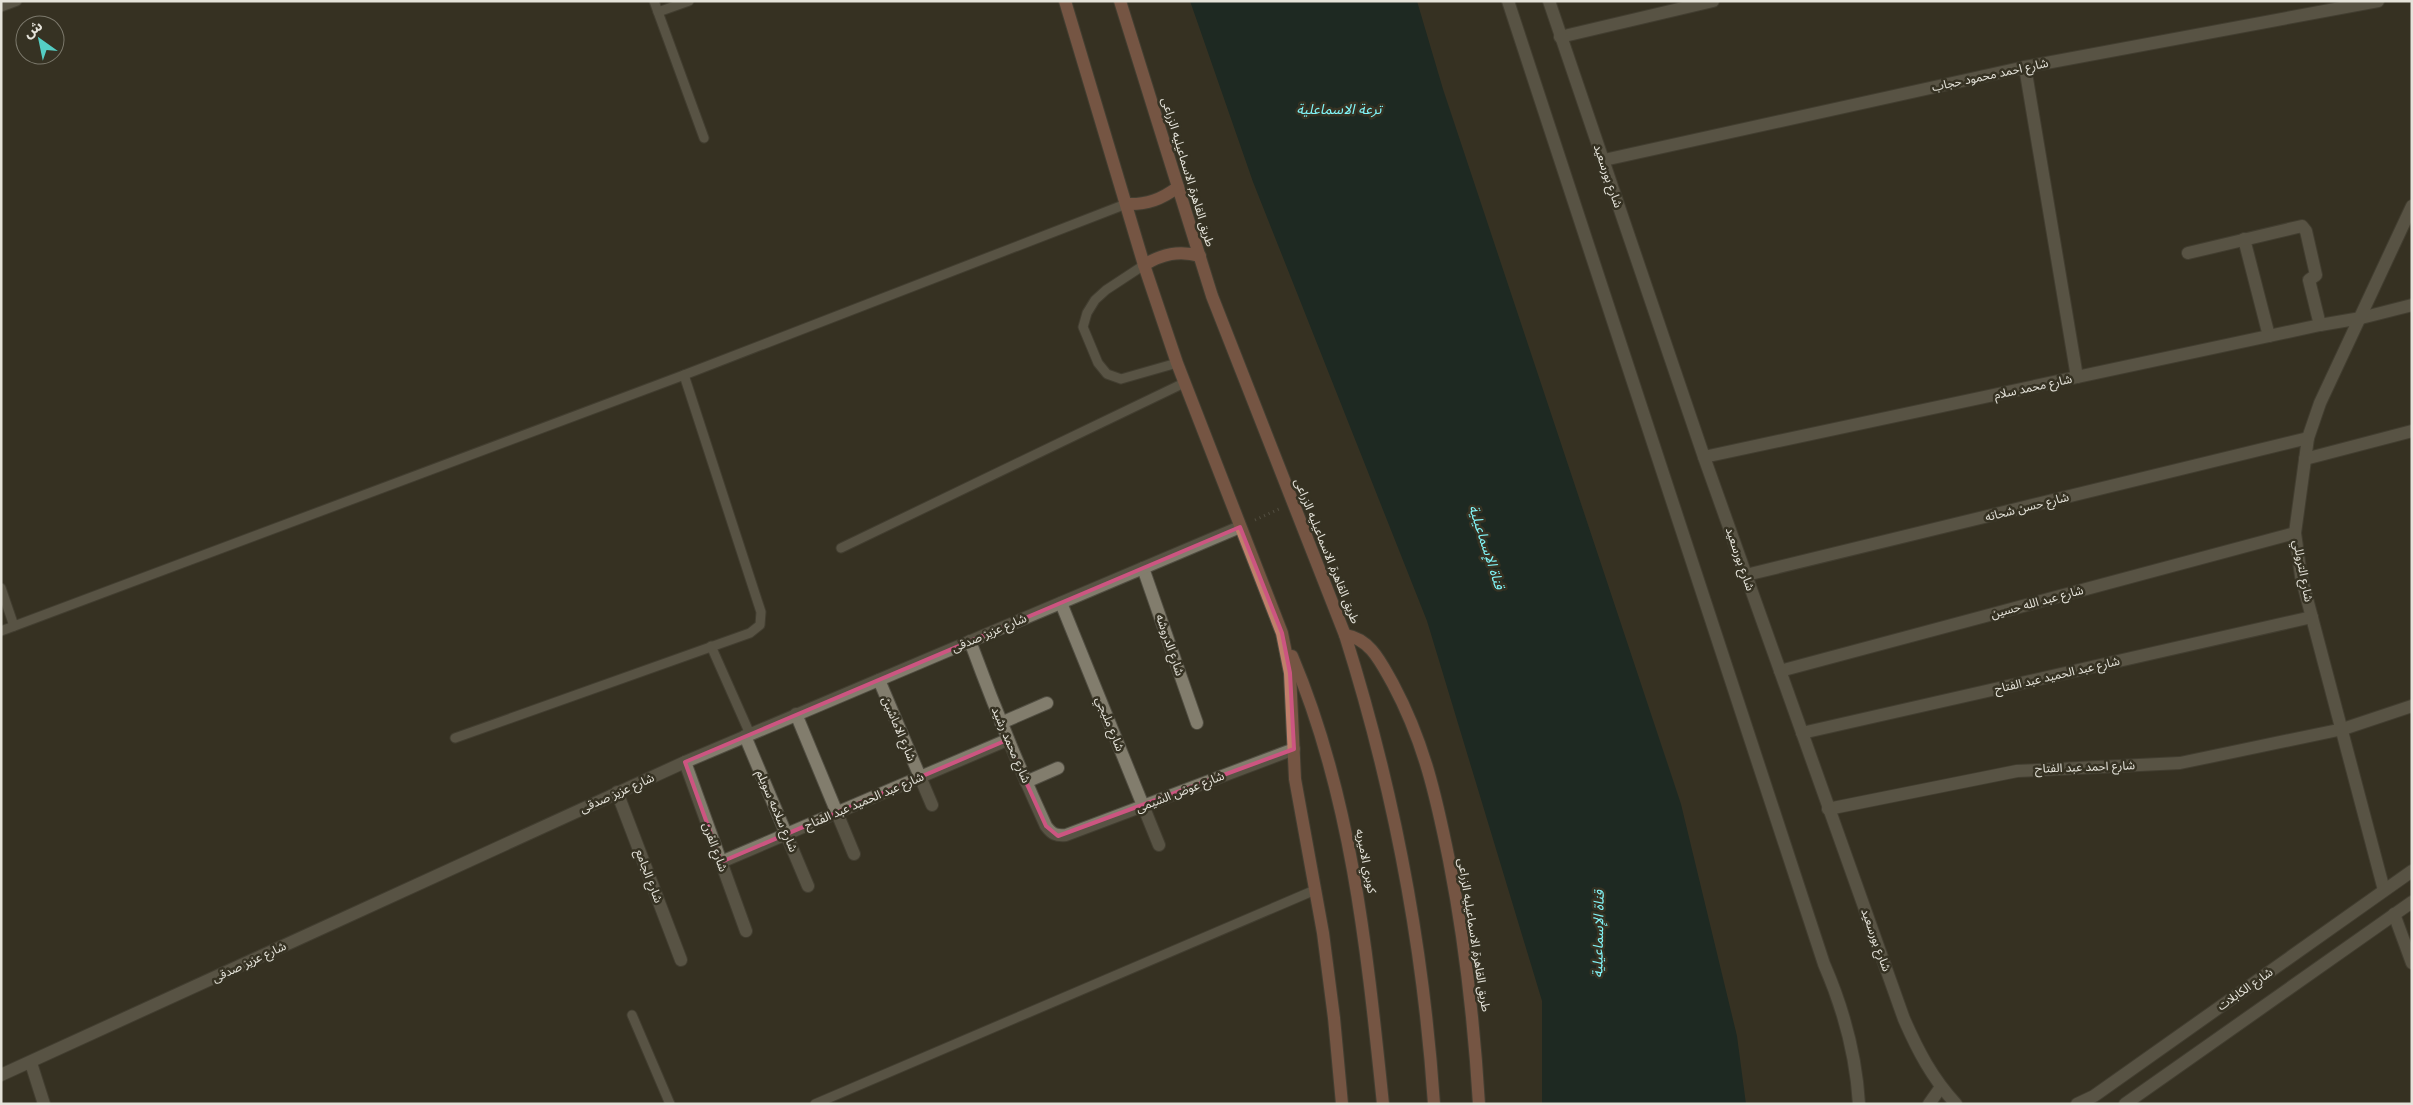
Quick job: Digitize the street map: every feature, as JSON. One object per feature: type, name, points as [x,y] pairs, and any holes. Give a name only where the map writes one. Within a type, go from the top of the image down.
[{"type":"main road","points":[[1065,1],[1144,265],[1177,363],[1282,633],[1290,673],[1295,779],[1315,890],[1334,1018],[1342,1104]]},
{"type":"main road","name":"طريق القاهرة, الاسماعيليه الزراعى","points":[[1120,1],[1212,296],[1345,635],[1354,636],[1367,644],[1388,675],[1407,712],[1423,750],[1435,789],[1455,890],[1469,981],[1480,1104]]},
{"type":"main road","points":[[1126,204],[1154,201],[1178,187]]},
{"type":"main road","points":[[1144,265],[1161,256],[1170,254],[1180,253],[1200,256]]},
{"type":"main road","name":"كوبري الاميريه","points":[[1282,633],[1305,687],[1324,743],[1355,875],[1370,971],[1383,1104]]},
{"type":"main road","points":[[1345,635],[1390,794],[1414,910],[1429,1029],[1434,1104]]},
{"type":"street","points":[[1508,1],[1824,964],[1845,1019],[1854,1056],[1859,1104]]},
{"type":"street","name":"شارع بورسعيد","points":[[1548,1],[1604,160],[1704,457],[1904,1019],[1923,1060],[1941,1087],[1956,1104]]},
{"type":"street","points":[[1560,37],[1713,1]]},
{"type":"street","name":"شارع احمد محمود حجاب","points":[[1604,160],[2025,67],[2378,1]]},
{"type":"street","points":[[2025,67],[2076,377]]},
{"type":"street","name":"شارع التروللي","points":[[2384,890],[2343,729],[2301,576],[2295,533],[2308,438],[2320,403],[2412,206]]},
{"type":"street","points":[[2188,253],[2302,226],[2306,231],[2316,275],[2309,280],[2320,325]]},
{"type":"street","points":[[2244,239],[2269,336]]},
{"type":"street","name":"شارع محمد سلام","points":[[1704,457],[2320,325],[2361,318],[2412,304]]},
{"type":"street","points":[[2305,459],[2412,431]]},
{"type":"street","name":"شارع حسن شحاته","points":[[1746,575],[2308,438]]},
{"type":"street","name":"شارع عزيز صدقى","points":[[1,1075],[684,762],[1240,527]]},
{"type":"street","name":"شارع عبد الله حسين","points":[[1780,671],[2295,533]]},
{"type":"street","name":"شارع الدروشه","points":[[1143,568],[1197,722]]},
{"type":"street","name":"شارع مليجي","points":[[1061,602],[1159,846]]},
{"type":"street","name":"شارع عبد الحميد عبد الفتاح","points":[[1802,733],[2312,617]]},
{"type":"street","name":"شارع محمد رشيد","points":[[970,641],[1007,740],[1051,833],[1058,836],[1066,835]]},
{"type":"street","name":"شارع الاماشين","points":[[879,680],[932,805]]},
{"type":"street","points":[[1001,723],[1047,703]]},
{"type":"street","name":"شارع احمد عبد الفتاح","points":[[1828,809],[2017,771],[2180,763],[2343,729],[2412,706]]},
{"type":"street","points":[[796,714],[854,854]]},
{"type":"street","name":"شارع سلامه سويلم","points":[[748,735],[808,886]]},
{"type":"street","name":"شارع عبد الحميد عبد الفتاح","points":[[721,862],[1007,740]]},
{"type":"street","name":"شارع عوض الشيمى","points":[[1066,835],[1294,749]]},
{"type":"street","name":"شارع الفرن","points":[[684,762],[746,931]]},
{"type":"street","points":[[1026,782],[1058,768]]},
{"type":"street","name":"شارع الجامع","points":[[617,792],[681,960]]},
{"type":"street","name":"شارع الكابلات","points":[[2077,1104],[2094,1096],[2412,870]]},
{"type":"street","name":"شارع الكابلات","points":[[2125,1104],[2412,902]]},
{"type":"street","points":[[2394,914],[2412,963]]},
{"type":"street","points":[[31,1062],[44,1104]]},
{"type":"street","points":[[1929,1104],[1941,1087]]},
{"type":"lane","points":[[1,7],[17,1]]},
{"type":"lane","points":[[654,1],[704,138]]},
{"type":"lane","points":[[658,12],[689,1]]},
{"type":"lane","points":[[1,631],[684,375],[1126,204]]},
{"type":"lane","points":[[1144,265],[1106,290],[1095,300],[1087,313],[1083,327],[1098,363],[1108,374],[1121,379],[1177,363]]},
{"type":"lane","points":[[456,738],[755,630],[760,625],[761,612],[684,375]]},
{"type":"lane","points":[[841,548],[1184,383]]},
{"type":"lane","points":[[1,588],[14,626]]},
{"type":"lane","points":[[711,646],[748,735]]},
{"type":"lane","points":[[815,1104],[1315,890]]},
{"type":"lane","points":[[632,1015],[670,1104]]},
{"type":"path","points":[[1240,527],[1293,503]]},
{"type":"highlighted area","points":[[1240,527],[1282,633],[1290,673],[1294,749],[1058,836],[1046,826],[1007,740],[721,862],[685,762]]},
{"type":"water","name":"ترعة الاسماعلية","points":[[1190,1],[1417,1],[1443,89],[1681,804],[1737,1036],[1746,1104],[1542,1104],[1542,1001],[1427,621],[1253,182]]},
{"type":"water label","name":"قناة الإسماعيلية","points":[[1487,547]]},
{"type":"water label","name":"قناة الإسماعيلية","points":[[1598,934]]}]
